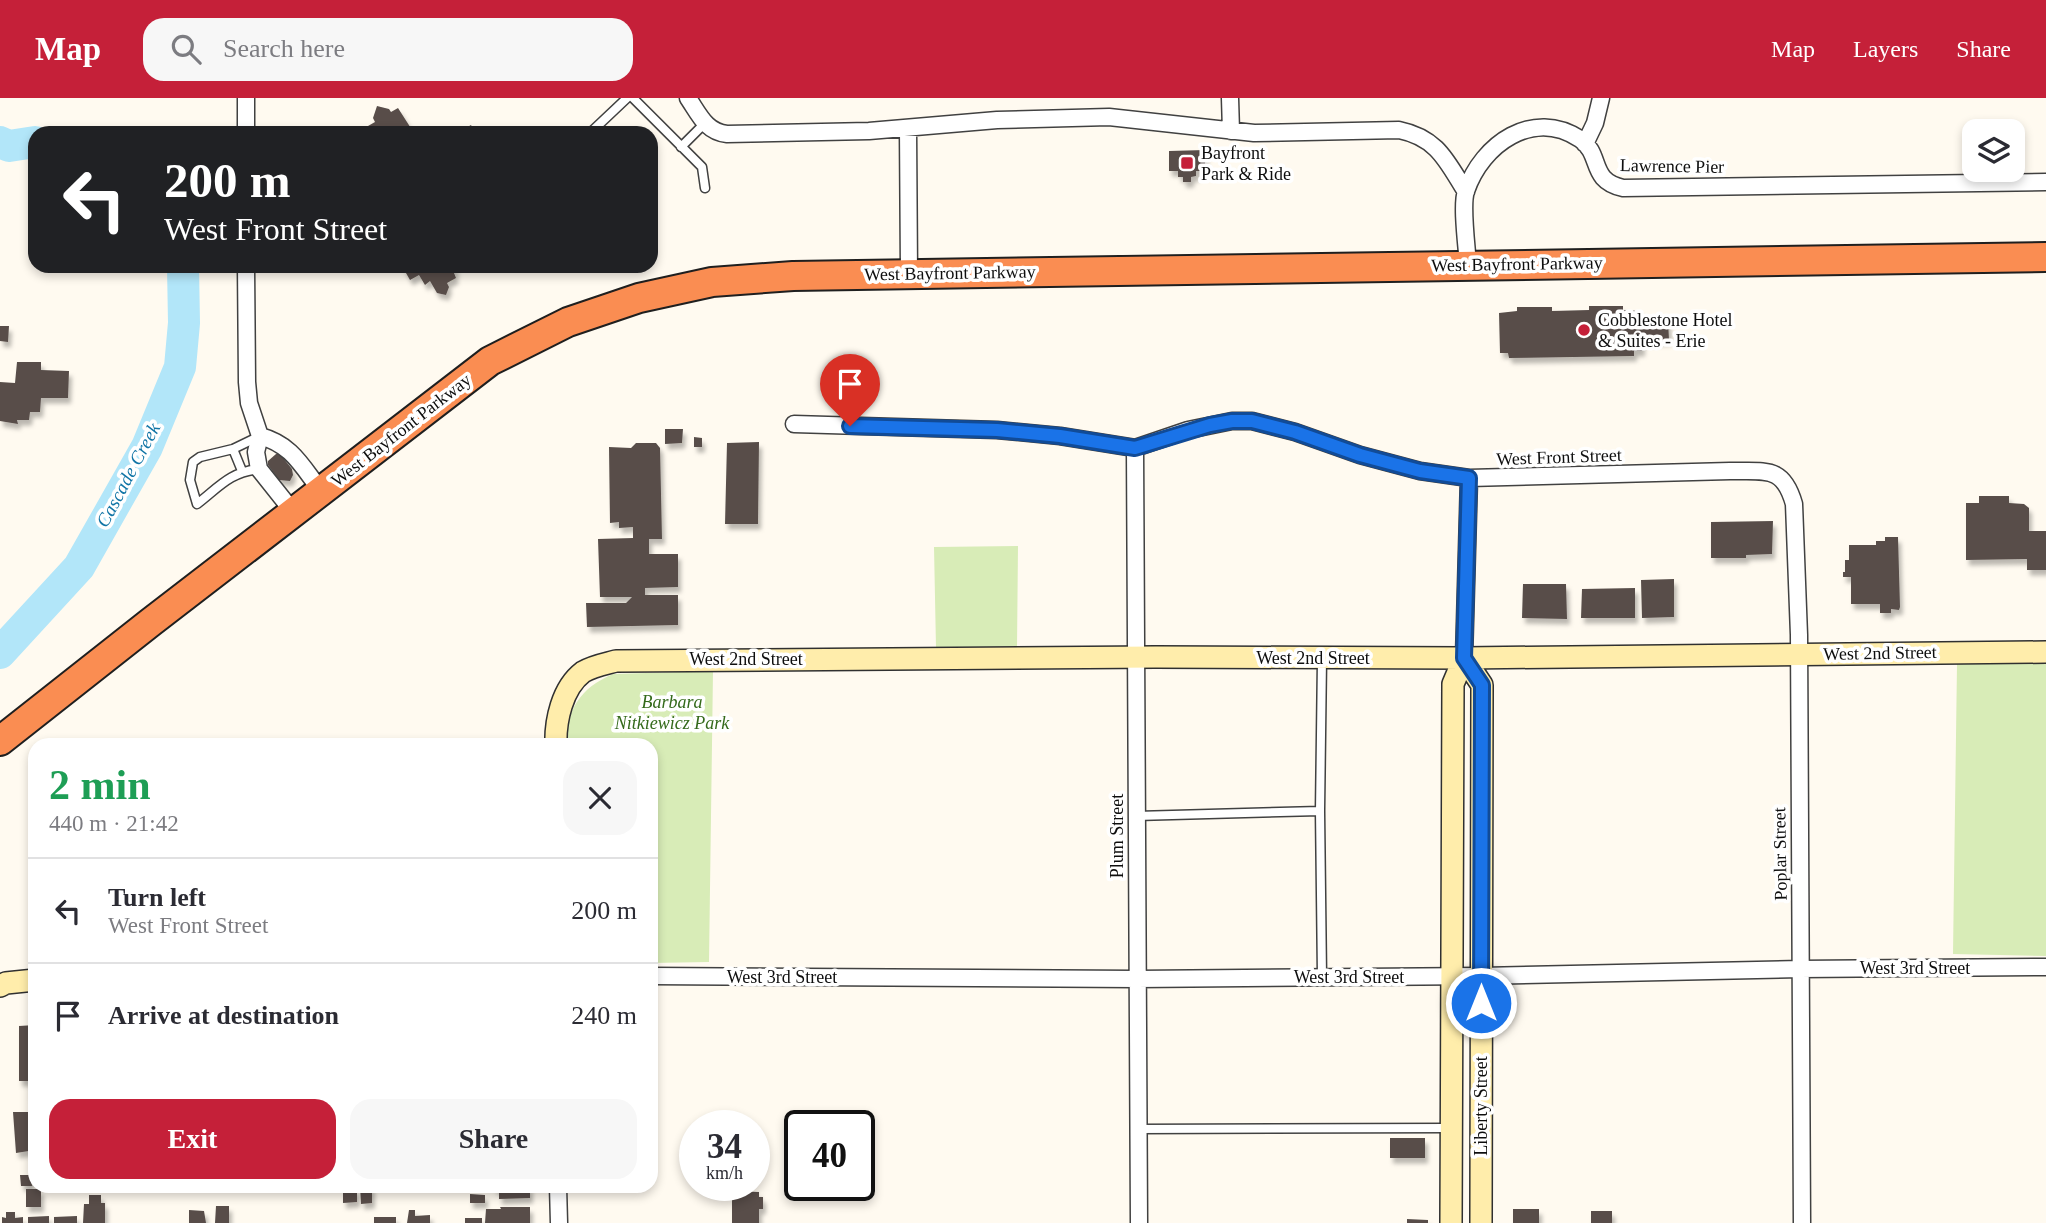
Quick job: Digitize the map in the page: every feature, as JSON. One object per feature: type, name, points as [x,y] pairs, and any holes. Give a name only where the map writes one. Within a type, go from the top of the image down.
[{"type":"highway","name":"West Bayfront Parkway","points":[[0,741],[490,361],[568,322],[639,298],[712,282],[793,276],[2046,257]]},
{"type":"street","points":[[246,98],[246,126]]},
{"type":"street","points":[[688,98],[705,123],[716,133],[727,134],[908,129],[1018,119],[1109,117],[1231,131],[1399,130],[1432,143],[1466,192]]},
{"type":"street","points":[[1230,98],[1231,131]]},
{"type":"street","points":[[1468,265],[1466,192],[1479,167],[1506,137],[1529,128],[1556,130],[1578,138],[1585,144],[1595,123],[1601,98]]},
{"type":"street","points":[[908,129],[909,274]]},
{"type":"street","name":"Lawrence Pier","points":[[1585,144],[1605,181],[1623,188],[2046,182]]},
{"type":"street","points":[[246,273],[248,403],[260,436],[256,452],[259,469],[294,513]]},
{"type":"street","name":"West Front Street","points":[[794,425],[997,430],[1060,436],[1135,448],[1199,428],[1232,421],[1252,421],[1420,471],[1469,478],[1730,471],[1767,472],[1780,476],[1789,485]]},
{"type":"street","points":[[260,436],[279,442],[290,450],[322,492]]},
{"type":"street","name":"Plum Street","points":[[1135,448],[1139,1223]]},
{"type":"street","name":"Liberty Street","points":[[1451,1223],[1453,684],[1464,658],[1469,478]]},
{"type":"street","name":"Poplar Street","points":[[1789,485],[1794,504],[1799,655],[1802,1223]]},
{"type":"street","name":"West 2nd Street","points":[[557,738],[560,711],[572,685],[583,673],[616,661],[1464,658],[2046,652]]},
{"type":"street","name":"Liberty Street","points":[[1464,658],[1482,685],[1481,1223]]},
{"type":"street","name":"West 3rd Street","points":[[658,976],[1138,979],[2046,967]]},
{"type":"street","points":[[0,986],[28,981]]},
{"type":"street","points":[[558,1193],[559,1223]]},
{"type":"lane","points":[[598,126],[628,98]]},
{"type":"lane","points":[[633,98],[702,167],[705,188]]},
{"type":"lane","points":[[681,147],[705,123]]},
{"type":"lane","points":[[259,469],[242,471],[197,504],[190,480],[193,462],[206,455],[233,449],[260,436]]},
{"type":"lane","points":[[233,449],[242,471]]},
{"type":"lane","points":[[1322,658],[1322,977]]},
{"type":"lane","points":[[1136,816],[1320,811]]},
{"type":"lane","points":[[1138,1129],[1452,1128]]},
{"type":"green space","points":[[1018,546],[1017,647],[936,648],[934,547]]},
{"type":"green space","points":[[1957,664],[2046,664],[2046,956],[1953,954]]},
{"type":"green space","name":"Barbara Nitkiewicz Park","points":[[713,671],[709,962],[658,963],[658,738],[567,738],[569,721],[577,702],[592,686],[613,674]]},
{"type":"building","points":[[377,106],[391,112],[398,108],[410,126],[368,126],[375,122],[373,118]]},
{"type":"building","points":[[1205,150],[1205,171],[1196,171],[1191,182],[1183,182],[1183,177],[1178,177],[1178,171],[1169,171],[1169,151]]},
{"type":"building","points":[[406,273],[454,273],[456,278],[447,283],[449,287],[446,295],[437,293],[430,281],[425,285],[419,275],[410,280]]},
{"type":"building","name":"Cobblestone Hotel & Suites - Erie","points":[[1589,306],[1623,306],[1623,310],[1642,311],[1642,320],[1668,320],[1669,340],[1642,341],[1642,351],[1634,351],[1634,356],[1509,358],[1508,353],[1500,353],[1499,313],[1517,311],[1517,307],[1552,307],[1552,311],[1589,310]]},
{"type":"building","points":[[0,326],[9,326],[8,342],[0,341]]},
{"type":"building","points":[[17,362],[41,362],[41,370],[69,371],[68,398],[41,398],[40,412],[30,412],[29,420],[17,420],[18,424],[0,421],[0,382],[15,383]]},
{"type":"building","points":[[665,429],[683,429],[682,443],[665,444]]},
{"type":"building","points":[[694,437],[702,438],[702,447],[694,447]]},
{"type":"building","points":[[759,442],[758,524],[725,524],[727,443]]},
{"type":"building","points":[[636,443],[656,443],[660,448],[662,539],[649,539],[649,554],[678,554],[678,587],[645,588],[645,595],[678,595],[678,625],[587,627],[586,603],[626,603],[632,597],[600,597],[598,539],[633,538],[633,527],[619,528],[619,522],[610,523],[609,447],[631,448]]},
{"type":"building","points":[[280,454],[292,469],[290,481],[279,480],[268,465],[268,461]]},
{"type":"building","points":[[1979,496],[2009,496],[2009,503],[2024,504],[2029,508],[2029,531],[2046,531],[2046,570],[2027,570],[2027,559],[1966,560],[1966,503],[1979,503]]},
{"type":"building","points":[[1773,521],[1772,554],[1746,555],[1746,558],[1711,558],[1711,522]]},
{"type":"building","points":[[1885,537],[1898,537],[1900,607],[1899,610],[1891,609],[1891,613],[1880,613],[1880,604],[1851,604],[1851,577],[1843,577],[1845,560],[1849,560],[1849,545],[1876,545],[1876,541],[1885,541]]},
{"type":"building","points":[[1674,579],[1674,617],[1642,618],[1641,580]]},
{"type":"building","points":[[1523,584],[1566,584],[1567,619],[1522,618]]},
{"type":"building","points":[[1635,588],[1635,618],[1581,618],[1582,589]]},
{"type":"building","points":[[28,1025],[28,1081],[19,1081],[19,1026]]},
{"type":"building","points":[[13,1112],[28,1112],[28,1151],[16,1153]]},
{"type":"building","points":[[1390,1138],[1425,1138],[1425,1158],[1390,1158]]},
{"type":"building","points":[[20,1175],[28,1175],[28,1186],[21,1186]]},
{"type":"building","points":[[26,1189],[28,1193],[41,1193],[41,1207],[26,1207]]},
{"type":"building","points":[[343,1193],[357,1193],[357,1202],[343,1203]]},
{"type":"building","points":[[360,1193],[372,1193],[372,1203],[361,1204]]},
{"type":"building","points":[[499,1193],[530,1193],[530,1198],[499,1199]]},
{"type":"building","points":[[470,1194],[485,1195],[485,1203],[470,1203]]},
{"type":"building","points":[[89,1195],[101,1195],[101,1203],[105,1203],[105,1223],[83,1223],[84,1204],[89,1204]]},
{"type":"building","points":[[732,1201],[763,1201],[763,1209],[759,1209],[759,1223],[732,1223]]},
{"type":"building","points":[[216,1206],[229,1206],[229,1223],[215,1223]]},
{"type":"building","points":[[500,1207],[530,1207],[530,1223],[485,1223],[486,1209],[501,1209]]},
{"type":"building","points":[[1513,1209],[1539,1209],[1539,1223],[1513,1223]]},
{"type":"building","points":[[189,1210],[204,1211],[206,1223],[189,1223]]},
{"type":"building","points":[[409,1210],[415,1210],[415,1216],[430,1215],[430,1223],[407,1223]]},
{"type":"building","points":[[1591,1211],[1612,1211],[1612,1223],[1591,1223]]},
{"type":"building","points":[[6,1212],[15,1212],[15,1218],[23,1217],[23,1223],[2,1223]]},
{"type":"building","points":[[49,1216],[49,1223],[28,1223],[28,1217]]},
{"type":"building","points":[[77,1216],[77,1223],[54,1223],[54,1217]]},
{"type":"building","points":[[374,1217],[396,1217],[396,1223],[374,1223]]},
{"type":"building","points":[[465,1218],[482,1218],[482,1223],[465,1223]]},
{"type":"building","points":[[1407,1219],[1428,1220],[1428,1223],[1407,1223]]},
{"type":"waterway","name":"Cascade Creek","points":[[0,142],[9,146],[28,143]]},
{"type":"waterway","name":"Cascade Creek","points":[[0,653],[79,567],[147,447],[180,367],[184,323],[183,273]]},
{"type":"place","name":"Bayfront Park & Ride","points":[[1187,163]]},
{"type":"place","name":"Cobblestone Hotel & Suites - Erie","points":[[1584,330]]},
{"type":"route","points":[[850,426],[997,430],[1060,436],[1135,448],[1188,430],[1232,421],[1252,421],[1277,426],[1360,455],[1420,471],[1469,478],[1464,658],[1482,685],[1481,1003]]}]
